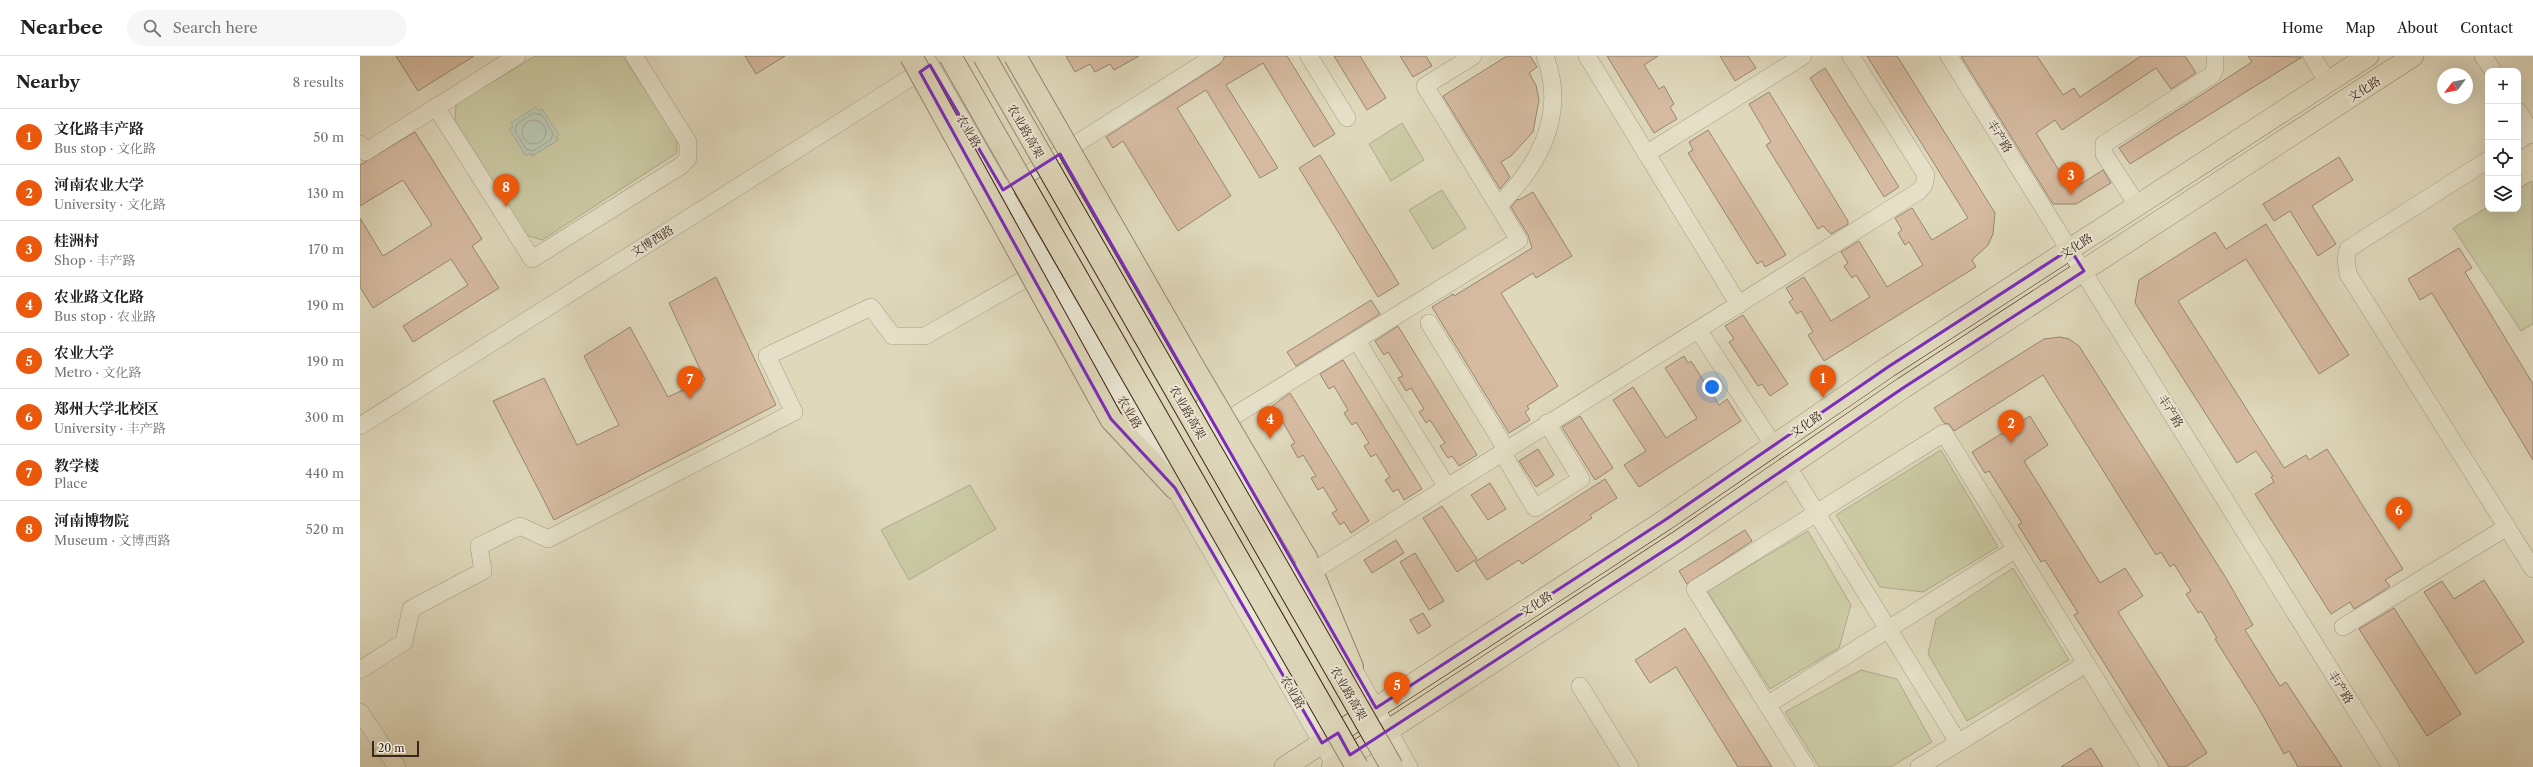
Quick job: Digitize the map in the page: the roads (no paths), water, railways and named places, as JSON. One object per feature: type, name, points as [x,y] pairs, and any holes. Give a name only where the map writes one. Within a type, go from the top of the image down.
[{"type":"highway","points":[[911,56],[1112,419],[1175,488]]},
{"type":"highway","name":"农业路高架","points":[[984,56],[1392,767]]},
{"type":"highway","points":[[1015,56],[1309,565],[1352,667]]},
{"type":"highway","points":[[937,58],[1357,767]]},
{"type":"main road","name":"文化路","points":[[1285,767],[1665,520],[1888,367],[2368,56]]},
{"type":"main road","name":"文化路","points":[[1334,766],[1673,545],[1902,388],[2413,56]]},
{"type":"street","points":[[360,144],[365,152],[517,56]]},
{"type":"street","points":[[436,107],[532,259],[682,165],[688,158],[688,142],[634,56]]},
{"type":"street","points":[[1005,56],[1409,767]]},
{"type":"street","points":[[1003,190],[1215,56]]},
{"type":"street","points":[[1309,56],[1346,118]]},
{"type":"street","points":[[1216,427],[1515,244],[1519,240],[1425,86],[1473,56]]},
{"type":"street","points":[[1499,205],[1520,184],[1541,151],[1549,126],[1555,97],[1551,71],[1545,56]]},
{"type":"street","points":[[1586,56],[1739,305]]},
{"type":"street","points":[[1646,154],[1804,56]]},
{"type":"street","points":[[1309,565],[1447,487],[1547,423],[1699,331],[1919,191],[1924,185],[1926,175],[1851,56]]},
{"type":"street","name":"丰产路","points":[[1949,56],[2391,767]]},
{"type":"street","points":[[2138,206],[2104,154],[2104,144],[2212,75],[2215,69],[2215,56]]},
{"type":"street","points":[[2312,56],[2328,82]]},
{"type":"street","points":[[2483,56],[2491,68]]},
{"type":"street","name":"农业路","points":[[937,58],[1003,190],[1334,766]]},
{"type":"street","name":"文博西路","points":[[360,426],[937,58]]},
{"type":"street","points":[[2521,118],[2529,135]]},
{"type":"street","points":[[2485,162],[2348,249],[2346,259],[2348,274],[2533,569]]},
{"type":"street","points":[[360,670],[404,642],[411,609],[483,571],[479,546],[520,526],[548,539],[794,412],[767,356],[871,307],[894,336],[925,336],[1032,275]]},
{"type":"street","points":[[1428,323],[1504,451],[1535,508],[1581,478],[1547,423]]},
{"type":"street","points":[[1699,331],[1774,446]]},
{"type":"street","points":[[1357,341],[1447,487]]},
{"type":"street","points":[[1806,767],[1695,589],[1944,433],[2150,767]]},
{"type":"street","points":[[1788,467],[1958,742]]},
{"type":"street","points":[[2343,627],[2506,527]]},
{"type":"street","points":[[1767,705],[2016,549]]},
{"type":"street","points":[[1919,767],[2086,664]]},
{"type":"street","points":[[1580,686],[1630,767]]},
{"type":"street","points":[[360,712],[397,767]]},
{"type":"water","points":[[536,107],[539,111],[542,109],[559,135],[556,137],[558,140],[532,156],[530,153],[526,156],[509,129],[513,127],[511,123]]},
{"type":"place","name":"桂洲村","points":[[2071,195]]},
{"type":"place","name":"河南博物院","points":[[506,207]]},
{"type":"place","name":"文化路丰产路","points":[[1823,398]]},
{"type":"place","name":"教学楼","points":[[690,399]]},
{"type":"place","name":"农业路文化路","points":[[1270,439]]},
{"type":"place","name":"河南农业大学","points":[[2011,443]]},
{"type":"place","name":"郑州大学北校区","points":[[2399,530]]},
{"type":"place","name":"农业大学","points":[[1397,705]]}]
